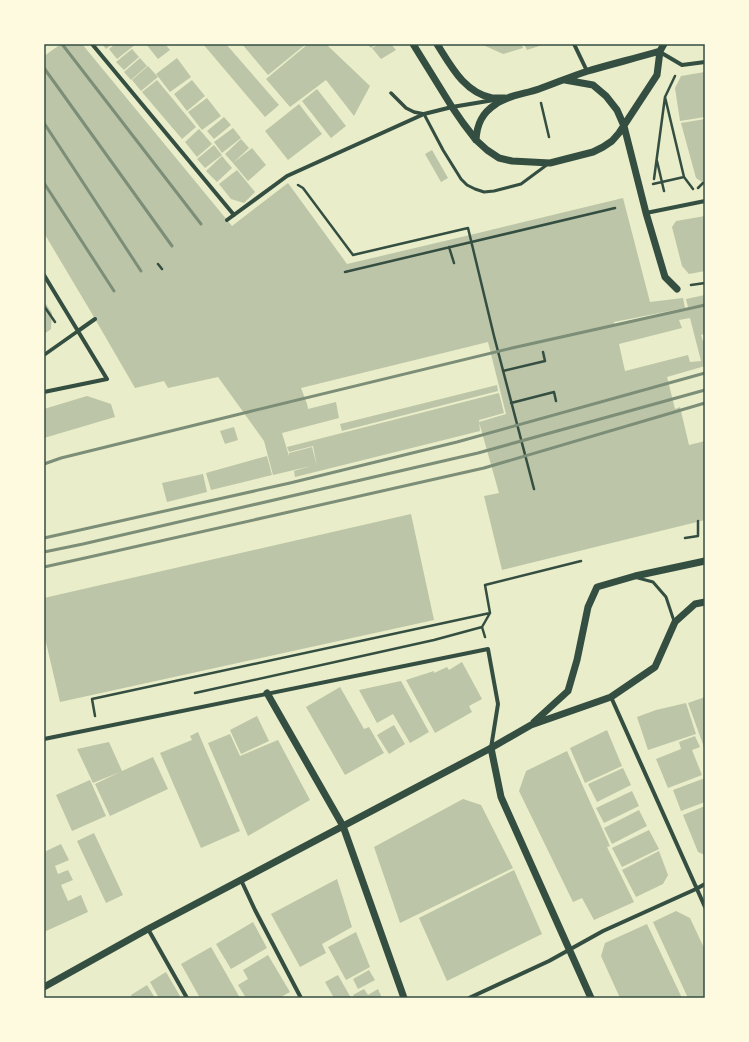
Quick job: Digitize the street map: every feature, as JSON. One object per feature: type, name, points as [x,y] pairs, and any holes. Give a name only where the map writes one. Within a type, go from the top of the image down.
[{"type":"street","points":[[92,44],[234,215]]},
{"type":"street","points":[[413,44],[452,107],[476,140],[487,150],[499,158],[512,161],[550,163],[593,152],[612,140],[624,126],[657,76],[660,51],[664,44]]},
{"type":"street","points":[[437,44],[452,69],[464,82],[478,93],[492,98],[507,98]]},
{"type":"street","points":[[574,44],[587,71]]},
{"type":"street","points":[[227,220],[287,176],[424,114],[452,107],[507,98],[565,80],[587,71],[660,51],[682,65],[705,62]]},
{"type":"street","points":[[565,80],[593,85],[606,96],[617,110],[624,126],[646,213],[665,277],[677,289]]},
{"type":"street","points":[[391,93],[406,108],[414,112],[424,114]]},
{"type":"street","points":[[476,140],[478,125],[484,114],[494,104],[507,98]]},
{"type":"street","points":[[646,213],[705,200]]},
{"type":"street","points":[[44,275],[107,379],[44,392]]},
{"type":"street","points":[[44,355],[95,319]]},
{"type":"street","points":[[531,725],[568,691],[577,660],[588,607],[597,587],[635,576],[705,561]]},
{"type":"street","points":[[44,987],[148,929],[491,748],[531,725],[611,697],[655,667],[675,622],[695,604],[705,602]]},
{"type":"street","points":[[44,739],[488,649],[498,704],[491,748],[500,797],[591,998]]},
{"type":"street","points":[[267,693],[343,826],[404,998]]},
{"type":"street","points":[[611,697],[705,908]]},
{"type":"street","points":[[241,880],[301,998]]},
{"type":"street","points":[[469,998],[705,884]]},
{"type":"street","points":[[148,929],[187,998]]},
{"type":"lane","points":[[424,114],[443,150],[461,179],[467,185],[475,189],[484,192],[494,191],[521,184],[550,163]]},
{"type":"lane","points":[[635,576],[653,582],[666,597],[675,622]]},
{"type":"path","points":[[682,65],[665,97],[653,184],[684,177]]},
{"type":"path","points":[[665,97],[684,177],[694,190],[700,193]]},
{"type":"path","points":[[541,102],[550,137]]},
{"type":"path","points":[[657,159],[664,191]]},
{"type":"path","points":[[294,184],[303,188],[352,256],[468,228],[494,336],[534,489]]},
{"type":"path","points":[[345,272],[615,208]]},
{"type":"path","points":[[449,247],[454,263]]},
{"type":"path","points":[[158,264],[162,269]]},
{"type":"path","points":[[44,306],[52,318]]},
{"type":"path","points":[[503,371],[545,361],[543,352]]},
{"type":"path","points":[[511,403],[554,392],[556,400]]},
{"type":"path","points":[[685,538],[698,536],[698,522]]},
{"type":"path","points":[[192,693],[434,640],[482,627],[490,613],[484,585],[581,561]]},
{"type":"path","points":[[95,715],[92,699],[490,613]]},
{"type":"building","points":[[61,44],[82,44],[232,226],[288,183],[347,264],[623,198],[650,302],[683,298],[685,308],[614,322],[614,324],[705,305],[705,334],[701,335],[703,341],[705,340],[705,366],[667,377],[675,409],[680,407],[689,445],[705,441],[705,520],[502,570],[484,496],[499,493],[479,423],[480,431],[295,477],[294,471],[311,466],[273,475],[264,441],[218,377],[168,388],[164,381],[135,388],[44,233],[44,56]],"holes":[[[690,318],[701,361],[690,362],[688,355],[625,371],[619,344],[682,328],[679,320]],[[488,342],[506,414],[479,422],[479,420],[504,413],[499,393],[287,447],[289,452],[313,446],[317,466],[312,447],[289,453],[289,456],[282,433],[339,418],[336,402],[308,409],[301,388]]]},
{"type":"building","points":[[102,44],[112,44],[106,49]]},
{"type":"building","points":[[115,44],[136,44],[117,59],[109,49]]},
{"type":"building","points":[[146,44],[165,44],[170,50],[158,59]]},
{"type":"building","points":[[203,44],[226,44],[279,105],[265,117]]},
{"type":"building","points":[[242,44],[306,44],[268,75]]},
{"type":"building","points":[[308,44],[326,44],[370,86],[354,116],[326,80],[290,107],[266,79]]},
{"type":"building","points":[[367,44],[376,44],[371,48]]},
{"type":"building","points":[[379,44],[391,44],[396,50],[381,59],[372,48]]},
{"type":"building","points":[[481,44],[521,44],[523,48],[503,54]]},
{"type":"building","points":[[524,44],[545,44],[527,50]]},
{"type":"building","points":[[132,49],[139,57],[124,70],[116,62]]},
{"type":"building","points":[[140,58],[147,66],[131,80],[124,72]]},
{"type":"building","points":[[177,58],[191,77],[170,92],[156,74]]},
{"type":"building","points":[[148,66],[158,77],[141,91],[132,80]]},
{"type":"building","points":[[705,72],[705,117],[680,121],[675,88],[681,76]]},
{"type":"building","points":[[157,80],[196,127],[182,139],[142,92]]},
{"type":"building","points":[[192,80],[205,96],[187,111],[174,94]]},
{"type":"building","points":[[317,89],[346,126],[331,138],[302,101]]},
{"type":"building","points":[[207,98],[221,116],[202,130],[188,112]]},
{"type":"building","points":[[299,104],[322,134],[288,160],[265,131]]},
{"type":"building","points":[[224,117],[231,125],[214,139],[207,131]]},
{"type":"building","points":[[705,119],[705,184],[696,178],[681,123]]},
{"type":"building","points":[[233,128],[241,138],[222,153],[214,142]]},
{"type":"building","points":[[199,129],[212,144],[197,157],[185,142]]},
{"type":"building","points":[[241,139],[249,148],[233,163],[225,154]]},
{"type":"building","points":[[214,145],[222,155],[205,168],[197,159]]},
{"type":"building","points":[[252,148],[266,165],[248,181],[233,163]]},
{"type":"building","points":[[432,150],[448,178],[441,182],[425,154]]},
{"type":"building","points":[[222,156],[232,168],[217,182],[206,171]]},
{"type":"building","points":[[237,170],[255,192],[244,203],[231,199],[219,184]]},
{"type":"building","points":[[705,216],[705,271],[689,274],[682,266],[672,227],[676,221]]},
{"type":"building","points":[[705,295],[705,304],[688,307],[686,299]]},
{"type":"building","points":[[44,301],[52,313],[51,329],[44,334]]},
{"type":"building","points":[[497,385],[498,391],[342,431],[340,424]]},
{"type":"building","points":[[87,396],[111,404],[115,417],[44,438],[44,409]]},
{"type":"building","points":[[234,427],[238,440],[225,444],[220,431]]},
{"type":"building","points":[[267,456],[272,475],[211,490],[206,473]]},
{"type":"building","points":[[203,474],[207,492],[167,502],[162,483]]},
{"type":"building","points":[[411,514],[434,620],[60,702],[44,634],[44,598]]},
{"type":"building","points":[[462,662],[482,699],[469,706],[472,712],[435,733],[406,680],[434,671],[434,673],[447,667],[449,670]]},
{"type":"building","points":[[401,681],[429,732],[410,743],[393,714],[377,723],[359,690]]},
{"type":"building","points":[[340,687],[364,729],[369,727],[384,753],[345,775],[306,707]]},
{"type":"building","points":[[705,697],[705,750],[688,703]]},
{"type":"building","points":[[686,703],[696,734],[648,750],[637,717],[656,710]]},
{"type":"building","points":[[257,716],[269,741],[241,754],[230,730]]},
{"type":"building","points":[[394,725],[405,744],[389,754],[377,735]]},
{"type":"building","points":[[607,730],[622,766],[585,783],[570,748]]},
{"type":"building","points":[[198,732],[240,831],[201,848],[160,753],[192,740],[190,736]]},
{"type":"building","points":[[230,734],[240,756],[278,740],[310,800],[248,836],[208,743]]},
{"type":"building","points":[[695,736],[700,747],[692,750],[702,775],[668,788],[656,759],[681,749],[679,742]]},
{"type":"building","points":[[109,742],[122,771],[153,757],[168,789],[110,816],[95,784],[120,772],[93,783],[77,749]]},
{"type":"building","points":[[567,751],[610,846],[607,847],[634,902],[594,920],[582,898],[573,902],[519,791],[526,771]]},
{"type":"building","points":[[623,768],[631,785],[597,802],[588,784]]},
{"type":"building","points":[[705,778],[705,802],[681,811],[673,790]]},
{"type":"building","points":[[90,780],[106,816],[72,831],[56,795]]},
{"type":"building","points":[[632,791],[639,806],[604,823],[596,808]]},
{"type":"building","points":[[463,799],[481,805],[513,868],[400,923],[374,847]]},
{"type":"building","points":[[705,806],[705,855],[698,852],[683,815]]},
{"type":"building","points":[[639,810],[647,826],[612,844],[604,828]]},
{"type":"building","points":[[649,830],[659,849],[622,867],[612,848]]},
{"type":"building","points":[[94,833],[123,895],[106,903],[77,841]]},
{"type":"building","points":[[61,844],[69,860],[55,866],[58,874],[68,870],[73,880],[61,885],[68,901],[81,895],[88,912],[44,932],[44,852]]},
{"type":"building","points":[[659,851],[668,875],[663,884],[636,897],[622,870]]},
{"type":"building","points":[[514,870],[542,934],[447,981],[419,918]]},
{"type":"building","points":[[337,879],[352,927],[322,944],[326,953],[300,967],[271,914]]},
{"type":"building","points":[[676,911],[690,918],[705,950],[705,998],[688,998],[653,922]]},
{"type":"building","points":[[253,922],[267,948],[231,969],[216,944]]},
{"type":"building","points":[[647,924],[682,998],[620,998],[601,956],[605,943]]},
{"type":"building","points":[[356,932],[370,967],[346,980],[328,947]]},
{"type":"building","points":[[211,947],[240,998],[200,998],[181,964]]},
{"type":"building","points":[[268,955],[290,992],[279,998],[246,998],[238,985],[248,979],[243,970]]},
{"type":"building","points":[[369,970],[375,980],[358,989],[353,979]]},
{"type":"building","points":[[166,972],[180,996],[176,998],[159,998],[150,982]]},
{"type":"building","points":[[338,975],[351,998],[334,998],[325,982]]},
{"type":"building","points":[[147,985],[155,998],[132,998],[131,995]]},
{"type":"building","points":[[364,989],[368,995],[378,989],[382,998],[355,998],[353,995]]},
{"type":"railway","points":[[62,44],[201,224]]},
{"type":"railway","points":[[44,68],[172,246]]},
{"type":"railway","points":[[44,123],[141,271]]},
{"type":"railway","points":[[44,183],[114,291]]},
{"type":"railway","points":[[44,464],[61,458],[512,348],[705,305]]},
{"type":"railway","points":[[44,538],[290,483],[457,442],[705,373]]},
{"type":"railway","points":[[44,552],[478,453],[705,390]]},
{"type":"railway","points":[[44,567],[484,468],[705,403]]}]
